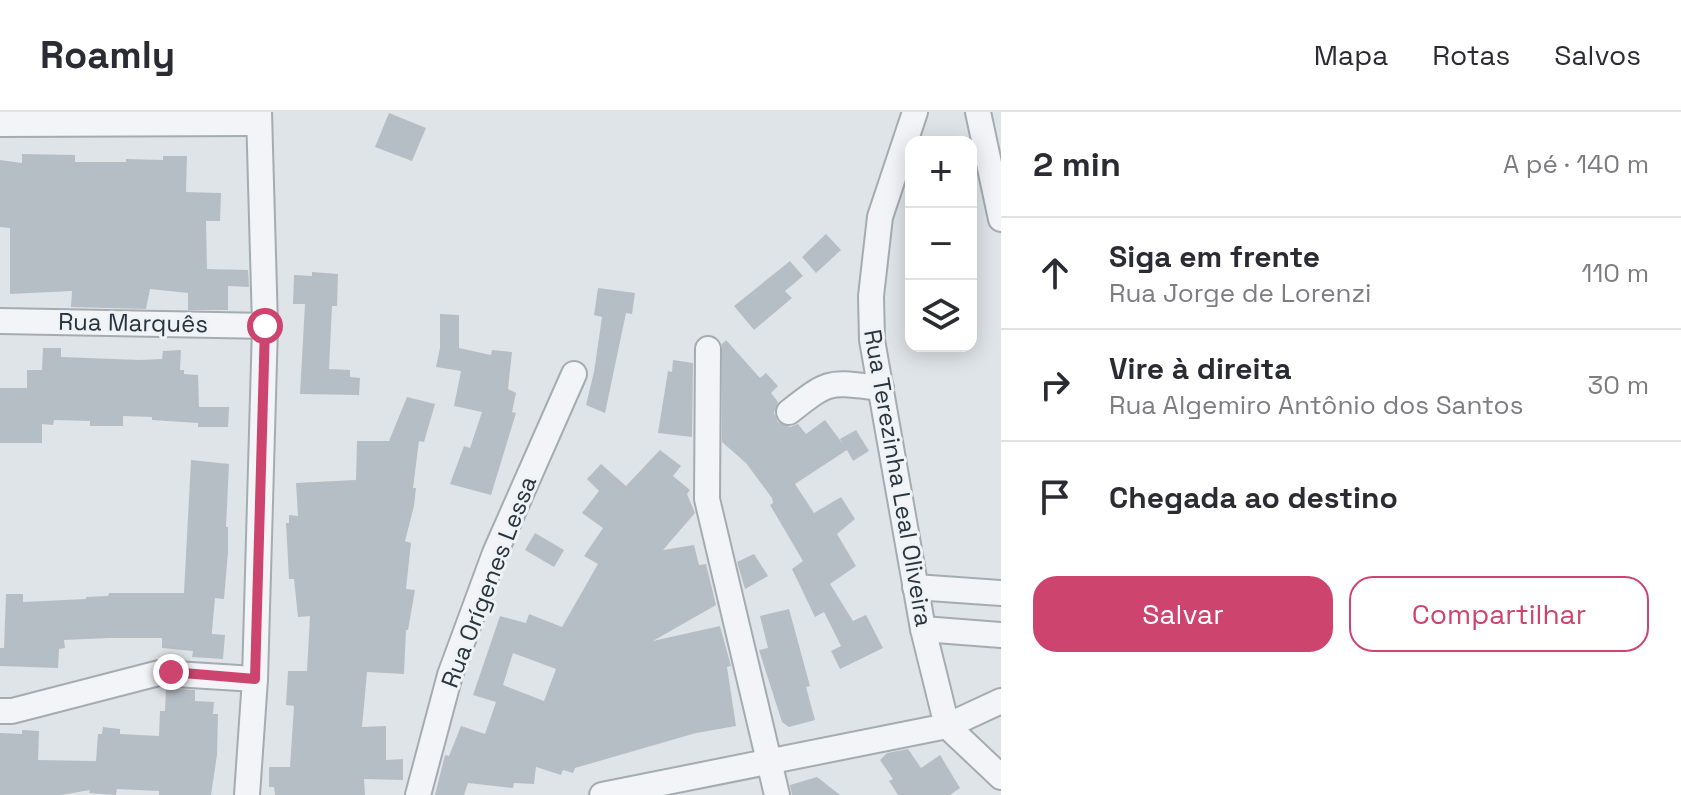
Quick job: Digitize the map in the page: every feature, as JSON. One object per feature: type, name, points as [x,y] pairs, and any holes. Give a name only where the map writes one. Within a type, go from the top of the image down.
[{"type":"street","name":"Rua Terezinha Leal Oliveira","points":[[915,112],[880,217],[871,296],[872,340],[923,629],[947,726]]},
{"type":"street","points":[[978,112],[1001,219]]},
{"type":"street","points":[[0,124],[259,117],[265,326],[255,679],[247,795]]},
{"type":"street","name":"Rua Marquês","points":[[0,321],[265,326]]},
{"type":"street","points":[[708,349],[707,499],[777,795]]},
{"type":"street","name":"Rua Orígenes Lessa","points":[[418,795],[455,662],[495,553],[574,374]]},
{"type":"street","points":[[789,412],[817,389],[834,383],[881,388]]},
{"type":"street","points":[[915,587],[1001,593]]},
{"type":"street","points":[[923,629],[1001,635]]},
{"type":"street","points":[[0,711],[12,711],[159,673],[255,679]]},
{"type":"street","points":[[602,795],[947,726],[1001,701]]},
{"type":"street","points":[[947,726],[1001,777]]},
{"type":"building","points":[[389,113],[426,128],[412,161],[375,147]]},
{"type":"building","points":[[22,154],[75,155],[75,162],[126,162],[126,159],[163,160],[163,156],[187,156],[186,192],[221,193],[220,221],[206,221],[207,269],[248,270],[249,287],[228,286],[228,310],[188,310],[188,293],[150,289],[146,309],[71,307],[72,291],[10,294],[10,228],[0,227],[0,160],[22,163]]},
{"type":"building","points":[[826,234],[841,250],[816,273],[802,257]]},
{"type":"building","points":[[790,261],[803,276],[785,291],[792,298],[754,330],[734,306]]},
{"type":"building","points":[[312,272],[338,274],[337,306],[332,306],[329,369],[350,370],[350,377],[360,378],[359,395],[300,394],[305,304],[293,304],[294,275],[312,276]]},
{"type":"building","points":[[598,288],[635,293],[632,314],[626,313],[605,413],[586,405],[602,317],[594,315]]},
{"type":"building","points":[[440,314],[459,315],[459,348],[491,355],[492,350],[512,352],[508,389],[516,393],[512,412],[516,413],[491,495],[450,484],[464,446],[470,448],[482,412],[454,406],[461,371],[436,367],[440,348]]},
{"type":"building","points":[[726,340],[760,378],[766,373],[778,386],[771,393],[778,402],[774,413],[778,422],[790,427],[798,424],[806,434],[825,420],[843,444],[840,439],[856,430],[869,451],[853,461],[847,450],[795,484],[814,513],[841,497],[855,519],[837,534],[856,566],[830,584],[853,621],[866,615],[883,648],[840,669],[831,651],[841,646],[824,612],[815,617],[792,569],[803,561],[770,505],[772,498],[746,463],[722,442],[722,344]]},
{"type":"building","points":[[43,348],[61,348],[61,357],[139,360],[162,359],[163,351],[181,350],[180,370],[184,370],[184,374],[198,375],[199,407],[229,407],[228,427],[198,427],[198,423],[152,420],[152,417],[123,416],[123,426],[90,426],[90,421],[54,420],[53,425],[42,424],[42,443],[0,443],[0,388],[27,388],[27,370],[42,370]]},
{"type":"building","points":[[673,360],[693,363],[692,437],[658,433],[668,371],[672,372]]},
{"type":"building","points":[[407,397],[435,404],[424,442],[419,441],[414,506],[405,541],[411,543],[406,589],[415,590],[406,630],[404,674],[367,672],[362,727],[386,726],[386,760],[403,759],[403,780],[364,779],[365,795],[275,795],[274,787],[269,787],[269,767],[290,767],[294,706],[286,705],[288,671],[307,671],[310,616],[298,617],[294,579],[289,579],[286,523],[289,523],[289,515],[298,516],[296,483],[356,480],[357,441],[389,441]]},
{"type":"building","points":[[660,450],[681,466],[673,476],[690,490],[687,494],[695,513],[663,550],[694,545],[699,565],[706,564],[716,605],[653,641],[720,626],[731,666],[727,667],[736,726],[696,733],[575,768],[573,773],[563,770],[561,775],[536,767],[534,784],[514,783],[513,788],[468,783],[464,795],[435,795],[445,755],[449,756],[461,726],[485,734],[496,702],[473,695],[500,616],[526,623],[529,614],[562,627],[598,564],[584,556],[603,528],[582,513],[599,491],[587,479],[601,464],[626,486]],"holes":[[[513,653],[556,669],[544,701],[503,685]]]},
{"type":"building","points":[[191,460],[229,464],[224,599],[215,598],[212,631],[212,634],[225,635],[223,659],[192,657],[193,651],[162,648],[162,638],[109,638],[64,640],[65,648],[59,649],[58,668],[0,666],[0,648],[4,648],[6,594],[23,594],[23,602],[86,599],[108,596],[109,593],[184,593]]},
{"type":"building","points":[[535,533],[564,550],[554,567],[525,550]]},
{"type":"building","points":[[754,554],[768,576],[745,589],[737,562]]},
{"type":"building","points":[[789,609],[810,686],[806,687],[815,720],[789,727],[782,722],[759,650],[768,648],[760,616]]},
{"type":"building","points":[[166,688],[195,690],[195,701],[214,702],[213,714],[218,714],[217,755],[211,795],[159,795],[159,791],[117,789],[116,795],[89,793],[90,790],[61,795],[0,795],[0,733],[39,731],[38,760],[96,761],[98,734],[102,734],[103,727],[120,729],[120,734],[159,736],[160,711],[165,711]]},
{"type":"building","points":[[908,749],[921,768],[940,755],[960,788],[950,795],[898,795],[889,781],[893,779],[880,760],[887,753]]},
{"type":"building","points":[[817,777],[840,795],[792,795],[790,785]]},
{"type":"route","points":[[171,672],[255,679],[265,326]]}]
